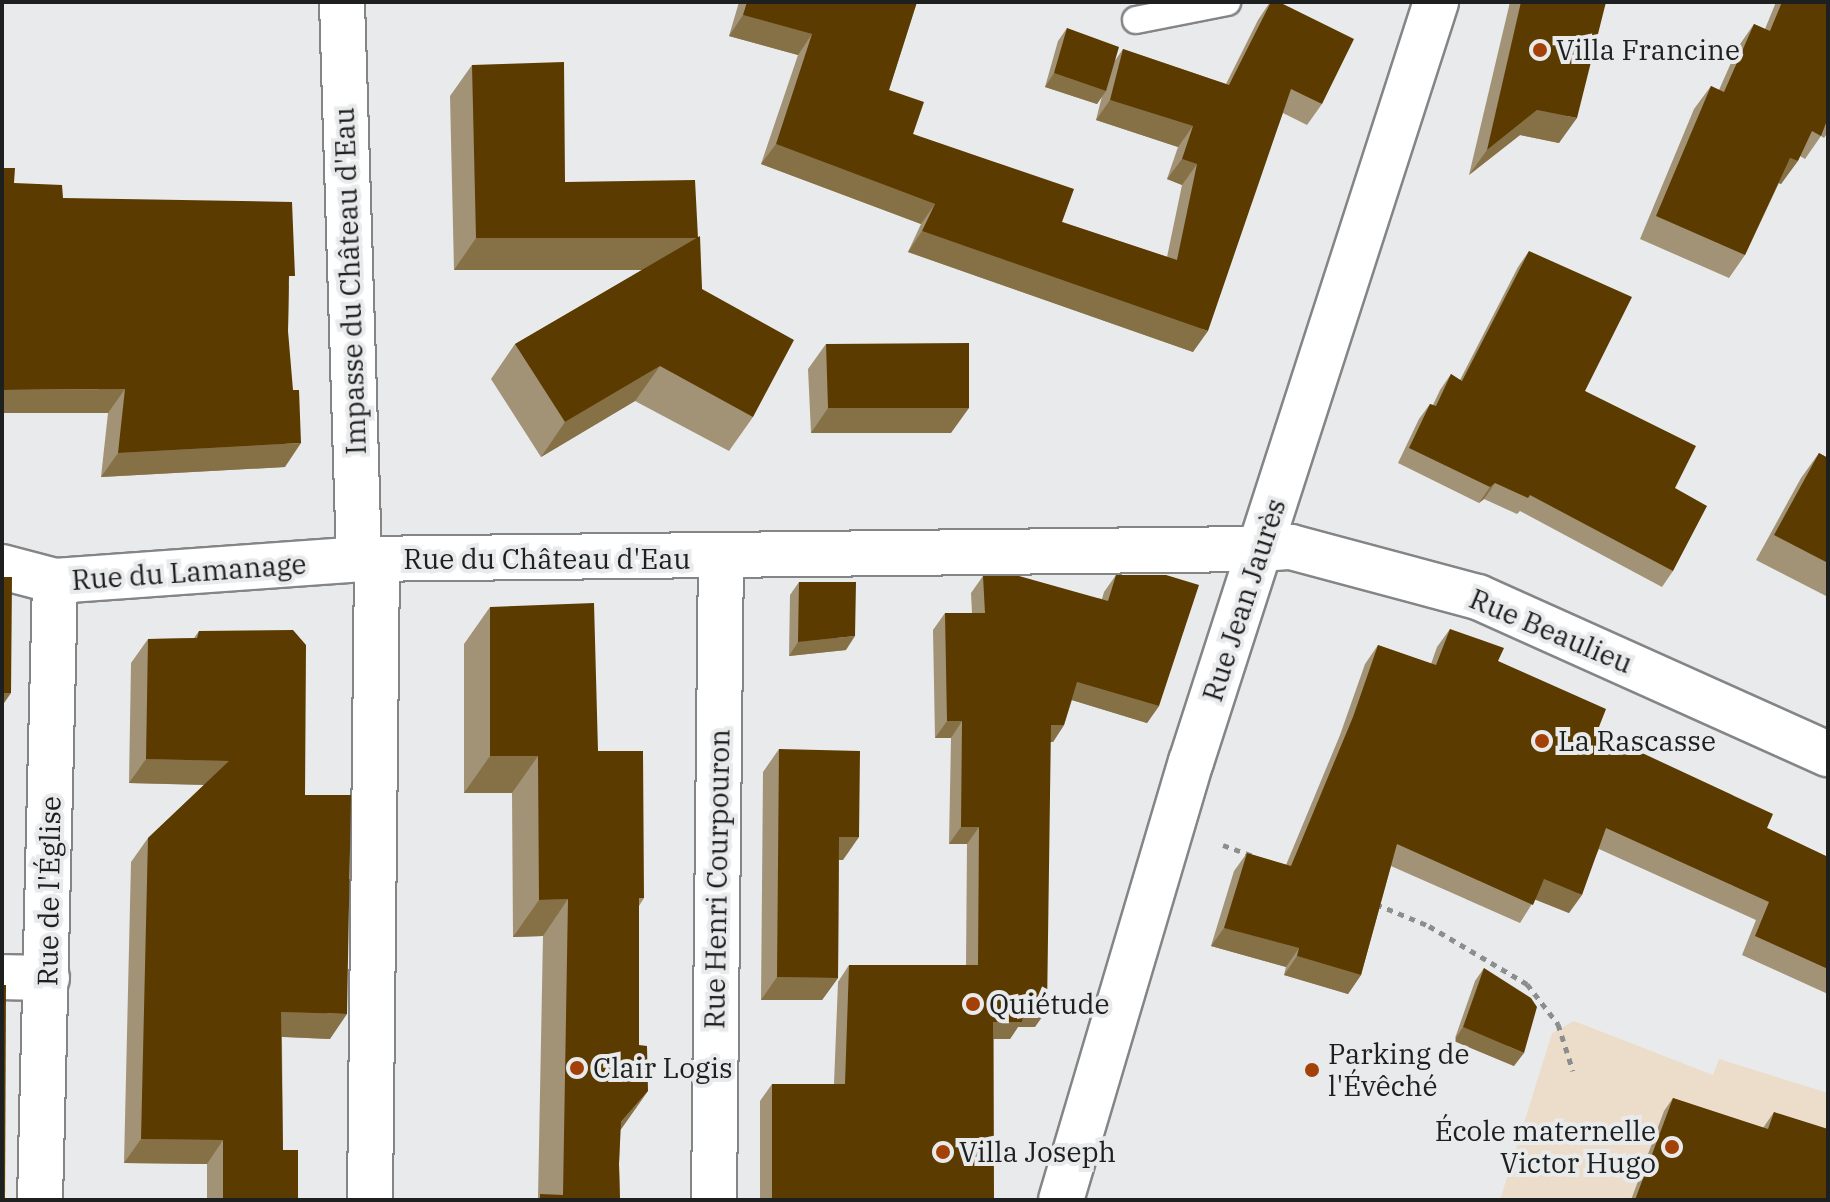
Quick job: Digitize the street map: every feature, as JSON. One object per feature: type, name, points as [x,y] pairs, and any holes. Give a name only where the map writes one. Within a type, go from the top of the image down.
[{"type":"street","name":"Impasse du Château d'Eau","points":[[342,2],[368,560]]},
{"type":"street","name":"Rue Jean Jaurès","points":[[1061,1200],[1172,827],[1436,2]]},
{"type":"street","name":"Rue Beaulieu","points":[[1261,549],[1291,547],[1478,597],[1828,754]]},
{"type":"street","name":"Rue du Château d'Eau","points":[[370,1200],[368,560],[1261,549]]},
{"type":"street","name":"Rue Henri Courpouron","points":[[714,1200],[721,558]]},
{"type":"street","name":"Rue du Lamanage","points":[[2,567],[55,581],[368,560]]},
{"type":"street","name":"Rue de l'Église","points":[[40,1200],[55,581]]},
{"type":"street","points":[[2,977],[47,978]]},
{"type":"lane","points":[[1136,20],[1227,2]]},
{"type":"path","points":[[1172,827],[1260,858]]},
{"type":"path","points":[[1373,903],[1429,926],[1527,984],[1558,1024],[1573,1071]]},
{"type":"shaded area","name":"École maternelle Victor Hugo","points":[[1574,1021],[1713,1075],[1719,1059],[1828,1093],[1828,1200],[1500,1200],[1552,1033]]},
{"type":"building","points":[[747,2],[917,2],[889,90],[924,102],[913,134],[1074,189],[1062,222],[1177,260],[1197,164],[1182,159],[1193,126],[1110,100],[1123,49],[1229,85],[1271,2],[1279,2],[1354,39],[1322,104],[1291,89],[1208,331],[922,231],[935,204],[776,144],[812,34],[743,15]]},
{"type":"building","name":"Villa Francine","points":[[1521,2],[1606,2],[1577,118],[1537,110],[1487,150]]},
{"type":"building","points":[[1782,2],[1828,2],[1828,118],[1821,136],[1812,131],[1798,161],[1790,158],[1745,255],[1656,216],[1711,86],[1724,92],[1754,24],[1770,31]]},
{"type":"building","points":[[1067,28],[1119,47],[1106,91],[1054,73]]},
{"type":"building","points":[[564,62],[565,182],[695,180],[698,238],[476,238],[472,65]]},
{"type":"building","points":[[2,168],[15,168],[14,183],[62,185],[63,198],[292,202],[295,276],[289,276],[288,331],[293,390],[299,390],[301,443],[118,453],[125,389],[2,390]]},
{"type":"building","points":[[700,236],[702,289],[794,340],[753,417],[660,366],[565,422],[515,344]]},
{"type":"building","points":[[1529,251],[1632,297],[1585,391],[1696,446],[1675,488],[1707,506],[1673,571],[1530,495],[1528,498],[1495,483],[1490,487],[1409,448],[1430,404],[1436,406],[1451,374],[1462,381]]},
{"type":"building","points":[[969,343],[969,408],[828,408],[826,344]]},
{"type":"building","points":[[1819,453],[1828,458],[1828,563],[1774,535]]},
{"type":"building","points":[[1116,575],[1166,575],[1199,585],[1159,706],[1077,682],[1064,725],[1051,725],[1047,1010],[1023,1010],[1022,1022],[993,1022],[994,1200],[772,1200],[772,1084],[845,1084],[849,965],[978,965],[979,827],[961,827],[962,721],[947,721],[945,613],[985,613],[983,576],[1019,576],[1108,601]]},
{"type":"building","points":[[2,577],[12,577],[11,693],[2,693]]},
{"type":"building","points":[[799,582],[856,582],[855,636],[798,642]]},
{"type":"building","points":[[594,603],[598,751],[643,751],[644,898],[639,898],[639,1045],[647,1046],[648,1091],[621,1122],[620,1200],[540,1200],[540,1194],[563,1195],[568,899],[539,900],[538,756],[490,756],[490,607]]},
{"type":"building","points":[[1450,629],[1504,648],[1498,661],[1606,709],[1597,732],[1773,814],[1767,828],[1828,857],[1828,969],[1755,936],[1769,902],[1606,828],[1582,895],[1544,879],[1533,905],[1397,844],[1361,975],[1297,956],[1299,948],[1224,928],[1247,853],[1291,866],[1353,717],[1378,645],[1436,665]]},
{"type":"building","points":[[293,630],[306,645],[305,795],[351,795],[347,1014],[281,1012],[283,1150],[298,1150],[298,1200],[223,1200],[223,1140],[141,1139],[148,838],[229,761],[146,759],[148,639],[197,638],[199,631]]},
{"type":"building","points":[[779,749],[860,751],[859,837],[839,837],[838,978],[777,977]]},
{"type":"building","points":[[1484,968],[1531,998],[1537,1007],[1524,1053],[1463,1027]]},
{"type":"building","points":[[2,985],[6,985],[5,1200],[2,1200]]},
{"type":"building","points":[[1673,1098],[1768,1129],[1774,1112],[1828,1129],[1828,1200],[1635,1200]]},
{"type":"place","name":"Villa Francine","points":[[1540,50]]},
{"type":"place","name":"La Rascasse","points":[[1542,741]]},
{"type":"place","name":"Quiétude","points":[[973,1004]]},
{"type":"place","name":"Clair Logis","points":[[577,1068]]},
{"type":"place","name":"Parking de l'Évêché","points":[[1312,1070]]},
{"type":"place","name":"École maternelle Victor Hugo","points":[[1672,1147]]},
{"type":"place","name":"Villa Joseph","points":[[943,1152]]}]
